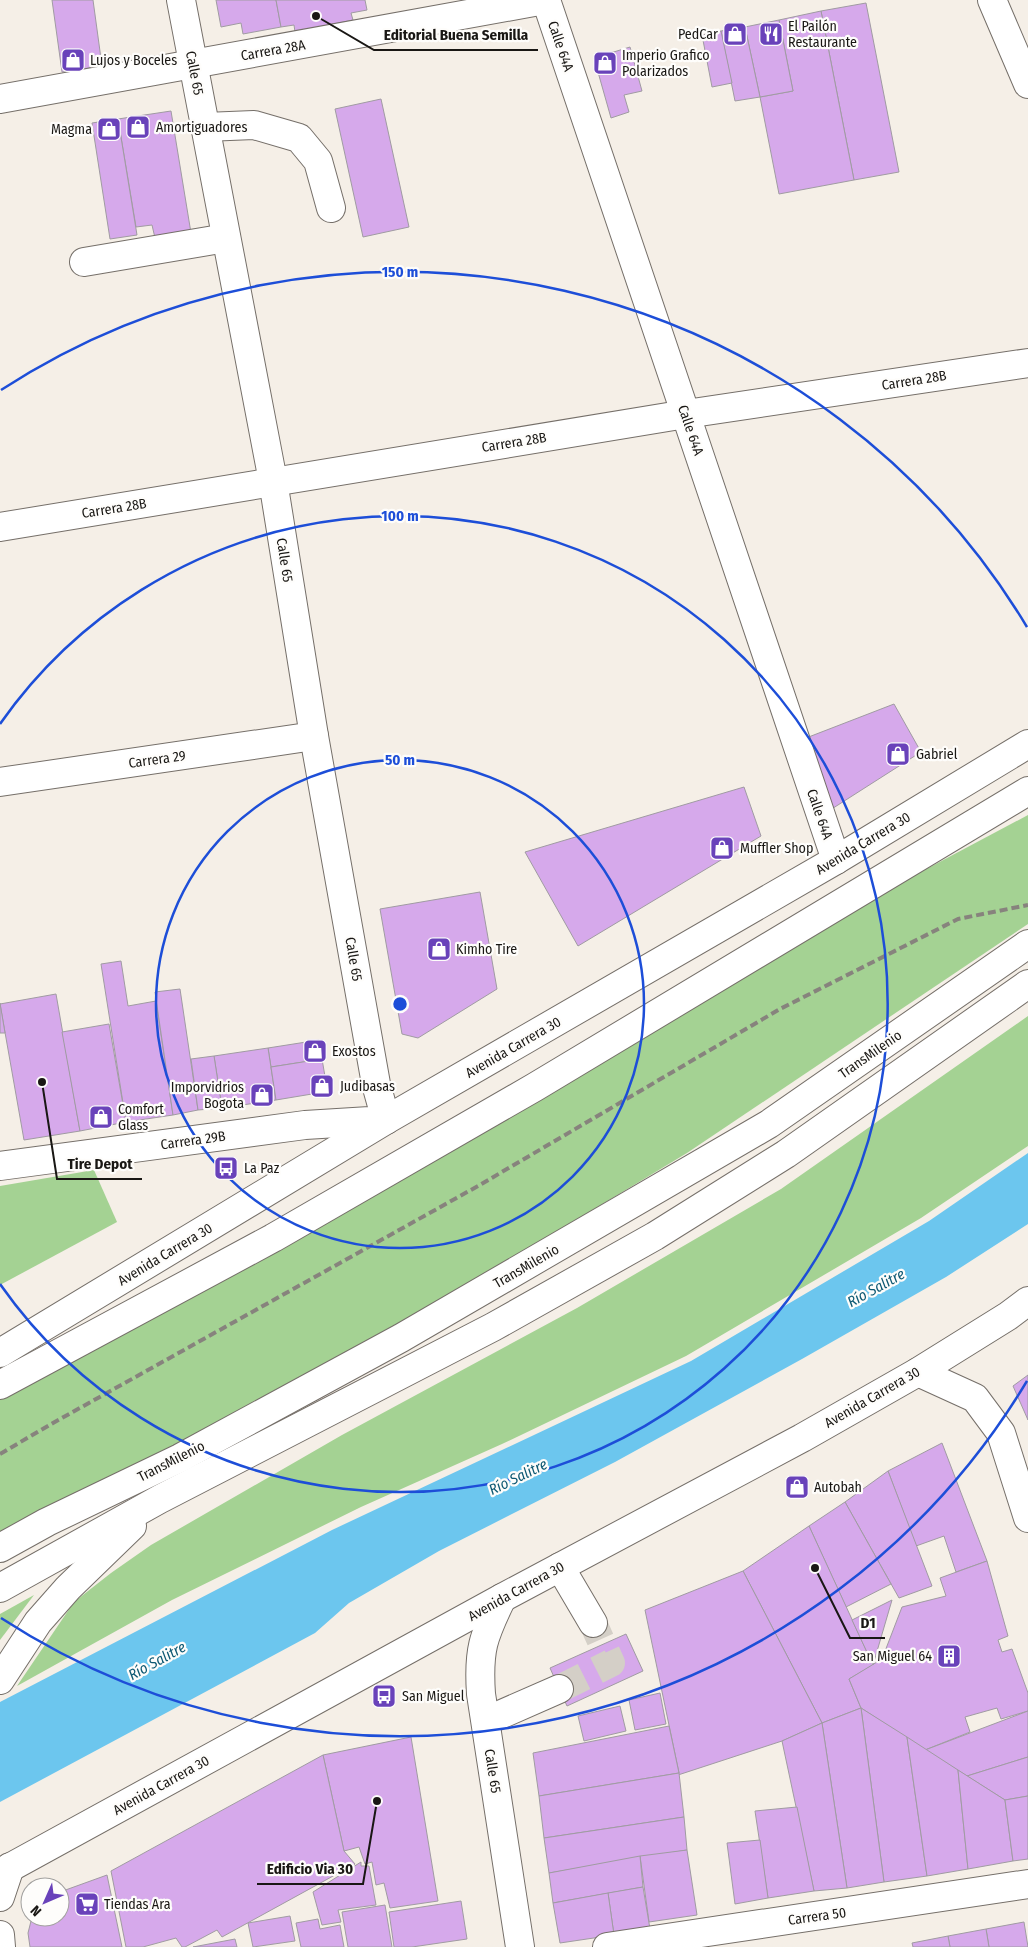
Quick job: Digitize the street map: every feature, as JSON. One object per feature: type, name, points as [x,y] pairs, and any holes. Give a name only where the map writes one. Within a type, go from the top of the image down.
[{"type":"main road","name":"Calle 65","points":[[181,0],[273,481],[314,736],[376,1084],[386,1120]]},
{"type":"main road","name":"Carrera 28A","points":[[0,99],[545,0]]},
{"type":"main road","name":"Calle 64A","points":[[545,0],[836,860]]},
{"type":"main road","points":[[992,0],[1028,84]]},
{"type":"main road","points":[[206,127],[254,125],[299,138],[318,161],[331,208]]},
{"type":"main road","points":[[84,262],[226,238]]},
{"type":"main road","name":"Carrera 28B","points":[[0,527],[686,414],[1028,363]]},
{"type":"main road","name":"Carrera 29","points":[[0,782],[314,736]]},
{"type":"main road","name":"Avenida Carrera 30","points":[[0,1353],[386,1120],[836,860],[1028,744]]},
{"type":"main road","points":[[0,1385],[273,1238],[535,1087],[1028,792]]},
{"type":"main road","name":"TransMilenio","points":[[0,1548],[47,1522],[180,1458],[392,1343],[770,1124],[1028,944]]},
{"type":"main road","points":[[0,1588],[160,1499],[493,1327],[655,1236],[786,1154],[1028,984]]},
{"type":"main road","name":"Carrera 29B","points":[[0,1166],[305,1125],[386,1120]]},
{"type":"main road","name":"Avenida Carrera 30","points":[[5,1870],[502,1598],[802,1438],[918,1372],[1008,1316],[1028,1301]]},
{"type":"main road","points":[[918,1372],[975,1398],[1001,1433],[1028,1518]]},
{"type":"main road","points":[[0,1680],[38,1622],[68,1588],[160,1499]]},
{"type":"main road","points":[[560,1567],[592,1623]]},
{"type":"main road","name":"Calle 65","points":[[502,1598],[487,1629],[481,1648],[480,1669],[520,1947]]},
{"type":"main road","points":[[486,1721],[559,1689]]},
{"type":"main road","points":[[0,1897],[5,1870]]},
{"type":"main road","name":"Carrera 50","points":[[607,1947],[1028,1884]]},
{"type":"main road","points":[[0,1935],[1,1947]]},
{"type":"green space","points":[[1028,815],[1028,924],[687,1153],[468,1285],[191,1439],[0,1539],[0,1396],[855,907]]},
{"type":"green space","points":[[1028,1016],[1028,1146],[921,1218],[686,1356],[502,1444],[361,1507],[172,1600],[17,1686],[74,1602],[151,1545],[342,1435],[577,1308],[781,1189]]},
{"type":"green space","points":[[94,1170],[117,1222],[0,1285],[0,1186]]},
{"type":"green space","points":[[34,1595],[0,1640],[0,1614]]},
{"type":"water","name":"Río Salitre","points":[[1028,1153],[1028,1224],[946,1277],[615,1462],[439,1551],[349,1603],[315,1633],[0,1802],[0,1702],[332,1530],[691,1361],[929,1221]]},
{"type":"building","points":[[52,0],[93,0],[102,66],[62,72]]},
{"type":"building","points":[[216,0],[276,0],[281,27],[243,34],[241,23],[221,27]]},
{"type":"building","points":[[276,0],[365,0],[367,10],[351,13],[353,20],[295,32],[294,25],[281,27]]},
{"type":"building","points":[[866,3],[899,172],[854,180],[821,11]]},
{"type":"building","points":[[821,11],[854,180],[779,194],[760,97],[793,91],[779,20]]},
{"type":"building","points":[[779,20],[793,91],[760,97],[745,27]]},
{"type":"building","points":[[745,27],[760,97],[735,101],[721,31]]},
{"type":"building","points":[[721,31],[732,83],[712,87],[702,35]]},
{"type":"building","points":[[630,47],[642,91],[624,95],[629,112],[611,118],[594,58]]},
{"type":"building","points":[[381,99],[409,227],[363,237],[335,109]]},
{"type":"building","points":[[171,111],[191,233],[155,238],[152,225],[136,227],[118,119]]},
{"type":"building","points":[[118,119],[137,235],[110,239],[92,123]]},
{"type":"building","points":[[894,704],[921,752],[827,812],[806,738]]},
{"type":"building","points":[[744,787],[761,836],[578,946],[525,852]]},
{"type":"building","name":"Kimho Tire","points":[[480,892],[497,989],[418,1038],[402,1034],[380,909]]},
{"type":"building","points":[[121,961],[128,1006],[156,1001],[173,1115],[126,1122],[101,964]]},
{"type":"building","points":[[180,989],[198,1110],[173,1115],[155,992]]},
{"type":"building","points":[[56,994],[80,1131],[24,1140],[0,1004]]},
{"type":"building","points":[[0,1003],[5,1033],[0,1033]]},
{"type":"building","points":[[109,1024],[126,1122],[80,1131],[62,1032]]},
{"type":"building","points":[[319,1040],[322,1059],[271,1067],[268,1048]]},
{"type":"building","points":[[268,1048],[276,1100],[222,1108],[214,1056]]},
{"type":"building","points":[[214,1056],[222,1108],[198,1110],[191,1059]]},
{"type":"building","points":[[322,1059],[327,1088],[324,1092],[276,1100],[271,1067]]},
{"type":"building","points":[[1028,1375],[1028,1420],[1013,1386]]},
{"type":"building","points":[[942,1443],[987,1561],[956,1572],[944,1536],[916,1546],[888,1471]]},
{"type":"building","points":[[888,1471],[932,1586],[899,1598],[845,1502]]},
{"type":"building","points":[[845,1502],[891,1584],[846,1607],[809,1526]]},
{"type":"building","points":[[809,1526],[873,1665],[849,1679],[861,1708],[822,1723],[743,1571]]},
{"type":"building","name":"San Miguel 64","points":[[987,1561],[1008,1636],[998,1640],[1002,1652],[1012,1649],[1028,1693],[1028,1711],[1001,1719],[997,1708],[965,1717],[970,1732],[925,1750],[861,1708],[849,1679],[882,1659],[902,1607],[946,1596],[940,1578]]},
{"type":"building","points":[[743,1571],[822,1723],[782,1741],[678,1775],[645,1610]]},
{"type":"building","points":[[892,1600],[873,1665],[852,1620]]},
{"type":"building","points":[[626,1634],[643,1671],[567,1706],[550,1668]]},
{"type":"building","points":[[660,1693],[666,1724],[635,1730],[629,1700]]},
{"type":"building","points":[[620,1706],[626,1731],[584,1741],[578,1716]]},
{"type":"building","points":[[861,1708],[907,1737],[927,1876],[884,1882]]},
{"type":"building","points":[[861,1708],[884,1882],[847,1888],[822,1723]]},
{"type":"building","points":[[1028,1711],[1028,1757],[967,1776],[925,1750]]},
{"type":"building","points":[[822,1723],[847,1888],[814,1891],[782,1741]]},
{"type":"building","points":[[669,1726],[679,1773],[539,1796],[533,1753]]},
{"type":"building","points":[[411,1737],[438,1901],[390,1908],[384,1883],[376,1885],[372,1862],[365,1864],[359,1847],[344,1851],[323,1755]]},
{"type":"building","points":[[907,1737],[958,1770],[968,1869],[927,1876]]},
{"type":"building","points":[[323,1755],[344,1851],[355,1864],[222,1937],[217,1930],[185,1947],[182,1947],[176,1938],[143,1947],[126,1947],[111,1871]]},
{"type":"building","points":[[1028,1757],[1028,1796],[1005,1800],[967,1776]]},
{"type":"building","points":[[958,1770],[1005,1800],[1013,1861],[968,1869]]},
{"type":"building","points":[[679,1773],[684,1817],[544,1838],[539,1796]]},
{"type":"building","points":[[1028,1796],[1028,1859],[1013,1861],[1005,1800]]},
{"type":"building","points":[[797,1807],[814,1891],[768,1898],[755,1811]]},
{"type":"building","points":[[684,1817],[687,1850],[549,1873],[544,1838]]},
{"type":"building","points":[[760,1840],[768,1898],[735,1904],[727,1843]]},
{"type":"building","points":[[687,1850],[697,1915],[649,1922],[640,1856]]},
{"type":"building","points":[[640,1856],[643,1887],[553,1903],[549,1873]]},
{"type":"building","points":[[361,1862],[361,1866],[369,1866],[376,1905],[338,1910],[341,1922],[322,1925],[313,1892]]},
{"type":"building","name":"Tiendas Ara","points":[[107,1875],[122,1947],[30,1947],[28,1933],[30,1927],[70,1927],[70,1888]]},
{"type":"building","points":[[643,1887],[650,1929],[614,1935],[608,1893]]},
{"type":"building","points":[[608,1893],[614,1935],[560,1943],[553,1903]]},
{"type":"building","points":[[461,1901],[467,1939],[412,1947],[394,1947],[389,1912]]},
{"type":"building","points":[[385,1905],[392,1947],[348,1947],[342,1912]]},
{"type":"building","points":[[290,1916],[295,1941],[253,1947],[248,1923]]},
{"type":"building","points":[[318,1919],[320,1929],[340,1925],[344,1947],[301,1947],[296,1923]]},
{"type":"building","points":[[1024,1922],[1028,1947],[989,1947],[986,1929]]},
{"type":"building","points":[[986,1929],[989,1947],[950,1947],[948,1936]]},
{"type":"building","points":[[948,1936],[950,1947],[913,1947],[912,1943]]},
{"type":"building","points":[[235,1939],[237,1947],[193,1947]]},
{"type":"tunnel","points":[[559,1689],[611,1663],[593,1623]]},
{"type":"railway","points":[[0,1454],[478,1186],[780,1009],[958,919],[1028,905]]},
{"type":"place","name":"Editorial Buena Semilla","points":[[316,16]]},
{"type":"place","name":"PedCar","points":[[735,34]]},
{"type":"place","name":"El Pailón Restaurante","points":[[771,34]]},
{"type":"place","name":"Lujos y Boceles","points":[[73,60]]},
{"type":"place","name":"Imperio Grafico Polarizados","points":[[605,63]]},
{"type":"place","name":"Amortiguadores","points":[[138,127]]},
{"type":"place","name":"Magma","points":[[109,129]]},
{"type":"place","name":"Gabriel","points":[[898,754]]},
{"type":"place","name":"Muffler Shop","points":[[722,848]]},
{"type":"place","name":"Kimho Tire","points":[[439,949]]},
{"type":"place","name":"Exostos","points":[[315,1051]]},
{"type":"place","name":"Tire Depot","points":[[42,1082]]},
{"type":"place","name":"Judibasas","points":[[322,1086]]},
{"type":"place","name":"Imporvidrios Bogota","points":[[262,1095]]},
{"type":"place","name":"Comfort Glass","points":[[101,1117]]},
{"type":"place","name":"La Paz","points":[[226,1168]]},
{"type":"place","name":"Autobah","points":[[797,1487]]},
{"type":"place","name":"D1","points":[[815,1568]]},
{"type":"place","name":"San Miguel 64","points":[[949,1656]]},
{"type":"place","name":"San Miguel","points":[[384,1696]]},
{"type":"place","name":"Edificio Via 30","points":[[377,1801]]},
{"type":"place","name":"Tiendas Ara","points":[[87,1904]]}]
